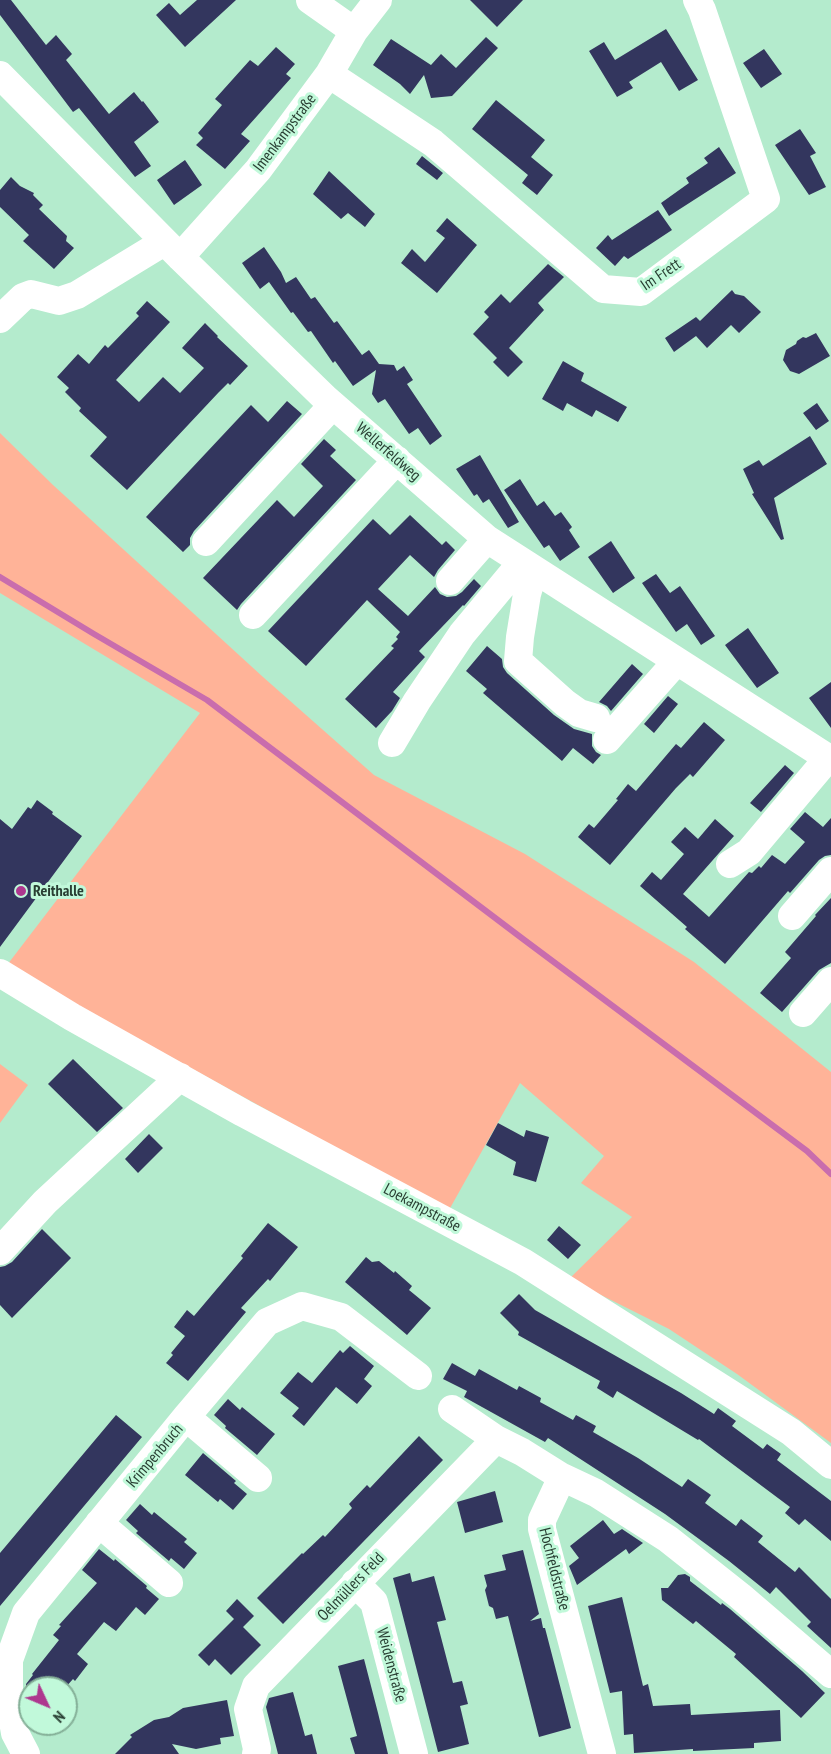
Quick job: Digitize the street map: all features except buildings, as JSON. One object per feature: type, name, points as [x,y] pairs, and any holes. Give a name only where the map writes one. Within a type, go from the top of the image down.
[{"type":"street","points":[[310,0],[354,31]]},
{"type":"street","name":"Imenkampstraße","points":[[0,319],[23,297],[32,294],[59,301],[77,295],[172,249],[258,170],[329,74],[354,31],[378,0]]},
{"type":"street","name":"Im Frett","points":[[329,74],[434,142],[603,289],[641,292],[766,199],[697,0]]},
{"type":"street","name":"Wellerfeldweg","points":[[0,75],[172,249],[333,405],[487,539],[830,759]]},
{"type":"street","points":[[206,542],[333,405]]},
{"type":"street","points":[[254,615],[397,460]]},
{"type":"street","points":[[450,581],[487,539]]},
{"type":"street","points":[[528,566],[527,594],[518,661],[565,703],[602,729],[677,661]]},
{"type":"street","points":[[392,743],[462,634],[528,566]]},
{"type":"street","points":[[730,864],[749,852],[830,759]]},
{"type":"street","points":[[792,916],[831,871]]},
{"type":"street","name":"Loekampstraße","points":[[0,973],[72,1017],[180,1077],[523,1262],[791,1432],[831,1465]]},
{"type":"street","points":[[803,1013],[831,981]]},
{"type":"street","points":[[0,1251],[45,1202],[180,1077]]},
{"type":"street","name":"Krimpenbruch","points":[[26,1754],[15,1733],[9,1699],[9,1660],[26,1613],[267,1322],[302,1306],[340,1317],[418,1376]]},
{"type":"street","points":[[452,1409],[496,1439],[562,1477],[596,1493],[668,1539],[740,1596],[831,1674]]},
{"type":"street","points":[[186,1417],[258,1478]]},
{"type":"street","name":"Oelmüllers Feld","points":[[256,1754],[257,1749],[248,1709],[256,1686],[496,1439]]},
{"type":"street","name":"Hochfeldstraße","points":[[562,1477],[542,1520],[542,1529],[602,1754]]},
{"type":"street","points":[[99,1523],[169,1583]]},
{"type":"street","name":"Weidenstraße","points":[[355,1582],[374,1602],[414,1754]]},
{"type":"shaded area","points":[[0,433],[53,485],[374,775],[525,854],[694,962],[831,1072],[831,1443],[737,1374],[669,1329],[569,1279],[632,1217],[581,1183],[604,1156],[520,1083],[449,1210],[167,1055],[4,969],[200,713],[0,593]]},
{"type":"shaded area","points":[[0,1064],[28,1085],[0,1123]]},
{"type":"waterway","points":[[0,577],[207,700],[807,1151],[831,1174]]},
{"type":"place","name":"Reithalle","points":[[21,891]]}]
